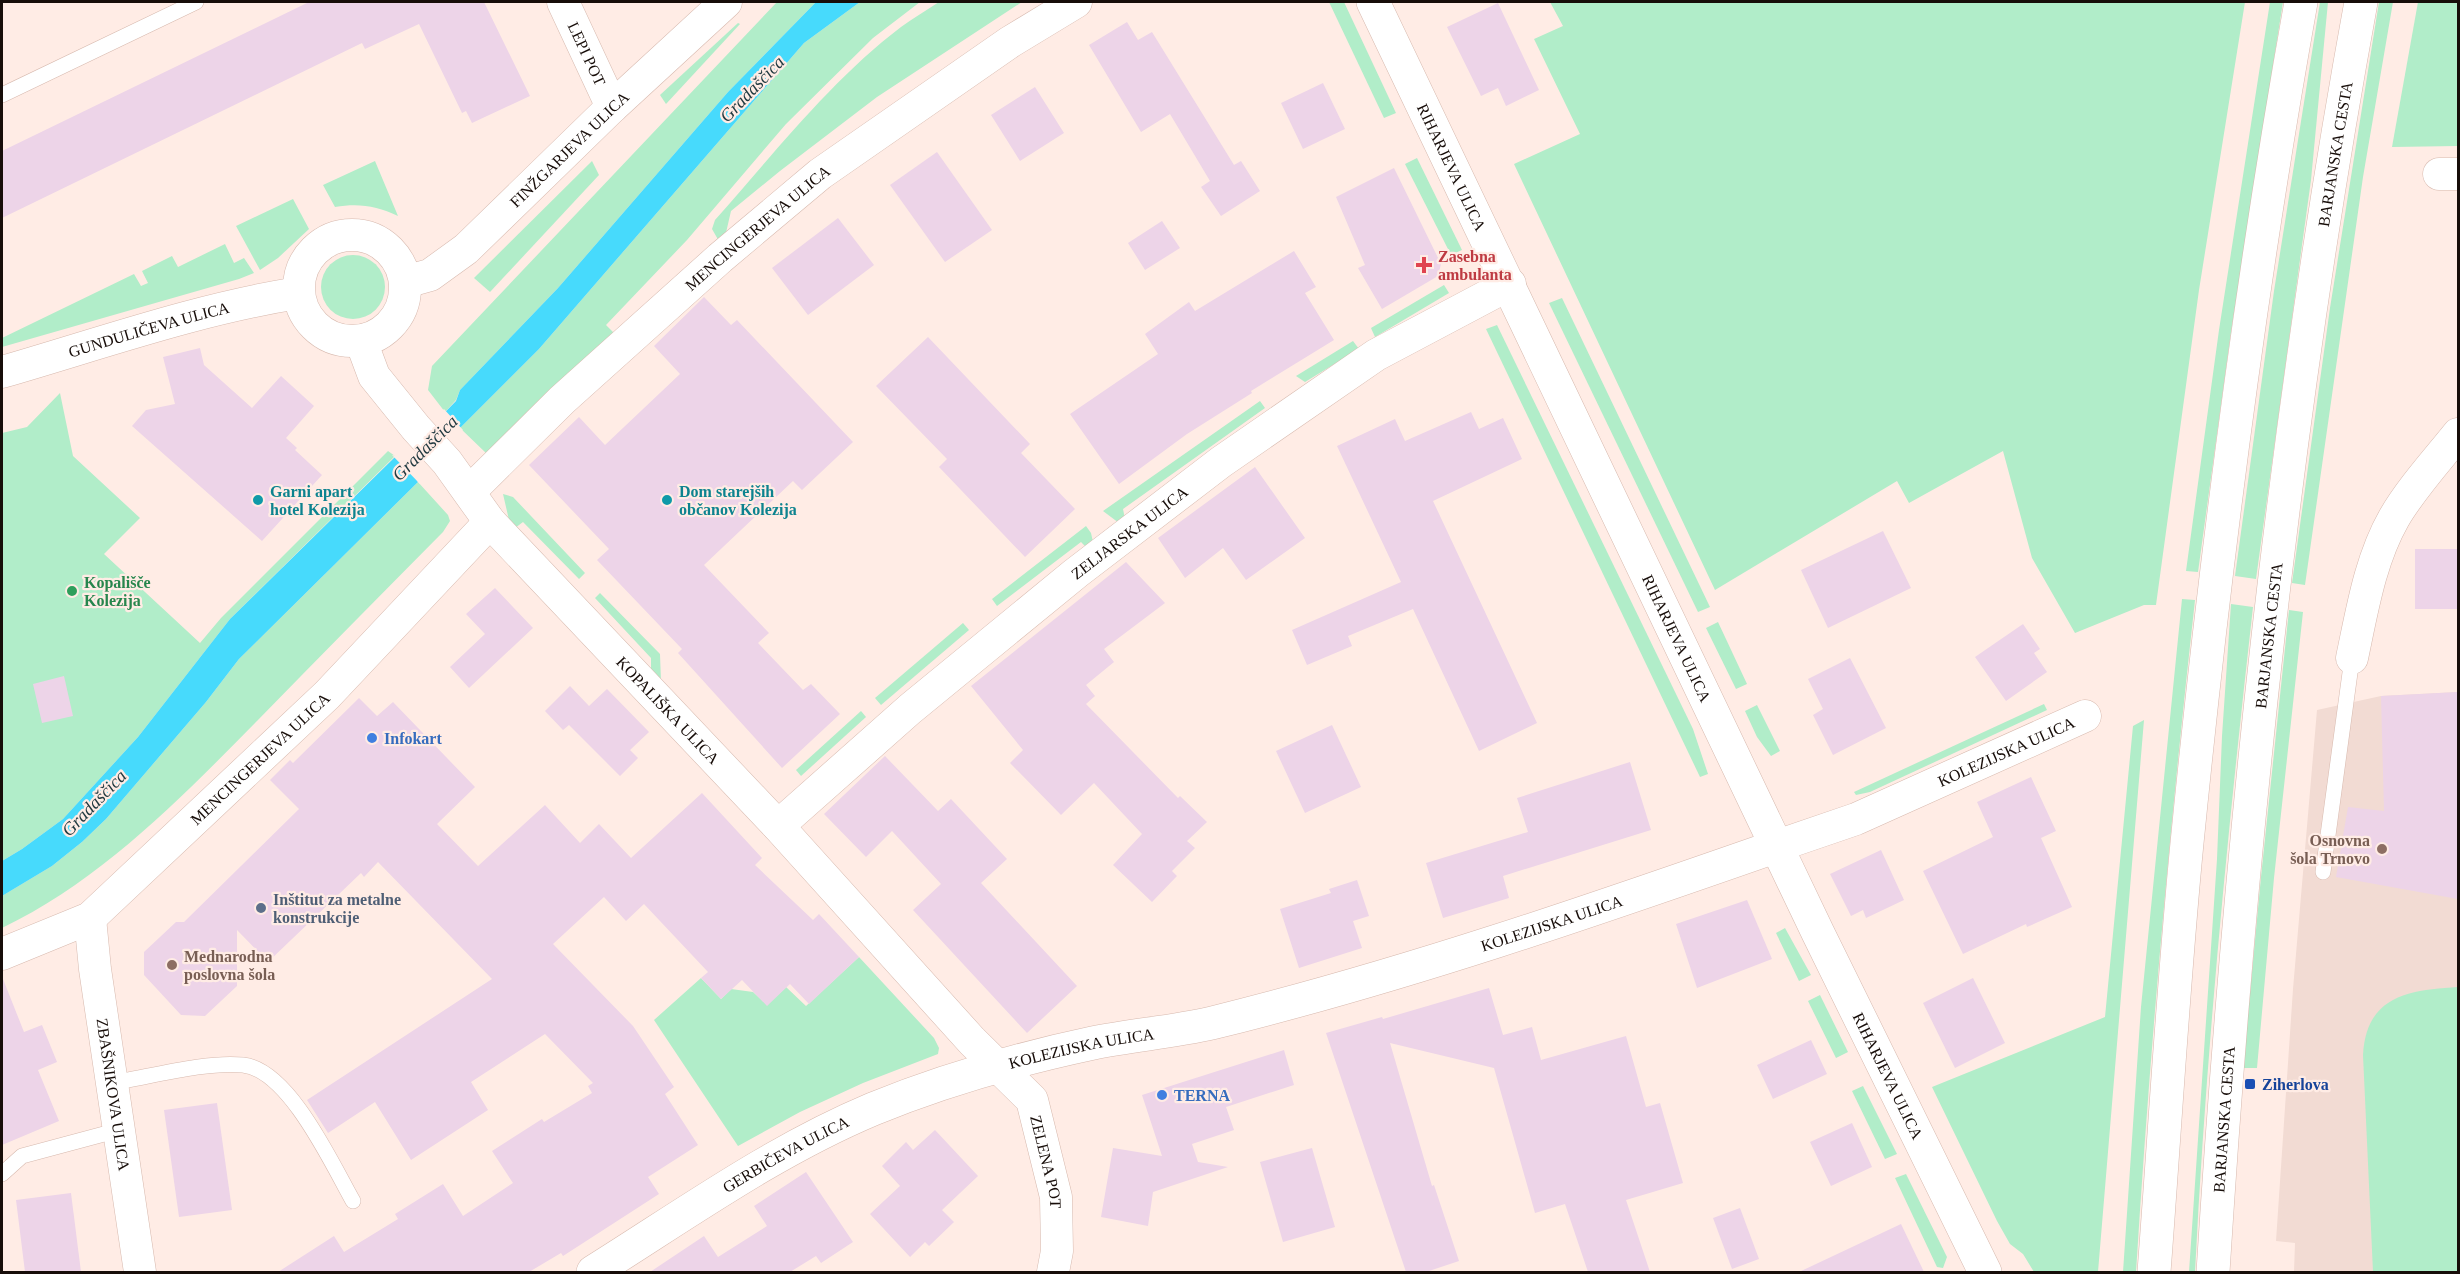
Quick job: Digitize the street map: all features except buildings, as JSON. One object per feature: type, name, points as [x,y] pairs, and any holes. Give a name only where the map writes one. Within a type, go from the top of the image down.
[{"type":"street","name":"LEPI POT","points":[[563,2],[612,107]]},
{"type":"street","name":"FINŽGARJEVA ULICA","points":[[405,282],[430,274],[466,249],[612,107],[726,2]]},
{"type":"street","name":"MENCINGERJEVA ULICA","points":[[470,491],[571,393],[720,258],[820,174],[1010,42],[1076,2]]},
{"type":"street","name":"RIHARJEVA ULICA","points":[[1373,2],[1510,284],[1777,846],[1985,1272]]},
{"type":"street","points":[[2154,1272],[2179,933],[2213,588],[2246,351],[2301,2]]},
{"type":"street","name":"BARJANSKA CESTA","points":[[2213,1272],[2227,1062],[2253,770],[2273,595],[2331,179],[2361,2]]},
{"type":"street","points":[[346,235],[363,236],[379,242],[392,252],[401,267],[405,282],[401,309],[395,320],[386,330],[361,341],[332,338],[319,331],[302,308],[298,293],[299,276],[305,261],[316,248],[330,239],[346,235]]},
{"type":"street","name":"ZELJARSKA ULICA","points":[[778,826],[910,709],[1076,573],[1221,462],[1376,355],[1510,284]]},
{"type":"street","name":"GUNDULIČEVA ULICA","points":[[2,372],[195,316],[252,301],[298,293]]},
{"type":"street","name":"KOPALIŠKA ULICA","points":[[361,341],[374,376],[447,462],[470,491],[490,522],[778,826],[996,1066]]},
{"type":"street","points":[[2352,658],[2363,605],[2378,554],[2394,517],[2458,434]]},
{"type":"street","name":"MENCINGERJEVA ULICA","points":[[2,954],[90,918],[327,695],[490,522]]},
{"type":"street","name":"KOLEZIJSKA ULICA","points":[[996,1066],[1092,1044],[1208,1024],[1338,989],[1497,939],[1856,819],[2085,716]]},
{"type":"street","name":"ZBAŠNIKOVA ULICA","points":[[90,918],[111,1083],[140,1272]]},
{"type":"street","name":"GERBIČEVA ULICA","points":[[593,1272],[727,1186],[813,1137],[903,1098],[996,1066]]},
{"type":"street","name":"ZELENA POT","points":[[996,1066],[1032,1100],[1040,1124],[1056,1197],[1056,1251],[1053,1272]]},
{"type":"lane","points":[[2,95],[196,2]]},
{"type":"lane","points":[[2323,872],[2352,658]]},
{"type":"lane","points":[[111,1083],[219,1064],[246,1065],[267,1076],[290,1095],[353,1201]]},
{"type":"lane","points":[[2,1174],[22,1156],[118,1130]]},
{"type":"shaded area","name":"Osnovna šola Trnovo","points":[[2458,692],[2458,1272],[2294,1272],[2295,1243],[2276,1241],[2293,989],[2317,710],[2381,696]]},
{"type":"green space","points":[[777,2],[816,2],[728,92],[558,288],[460,390],[456,400],[445,412],[428,390],[432,366]]},
{"type":"green space","points":[[860,2],[920,2],[873,38],[786,124],[687,240],[606,325],[616,335],[487,454],[460,428],[539,349],[804,43]]},
{"type":"green space","points":[[939,2],[1022,2],[877,97],[780,171],[731,211],[725,237],[720,243],[712,229],[715,220],[804,119],[875,48]]},
{"type":"green space","points":[[1329,2],[1344,2],[1396,113],[1384,118]]},
{"type":"green space","points":[[1550,2],[2245,2],[2199,290],[2156,605],[2144,605],[2075,633],[2032,558],[2003,451],[1909,503],[1897,481],[1715,590],[1514,164],[1580,134],[1534,39],[1563,26]]},
{"type":"green space","points":[[2270,2],[2283,2],[2231,332],[2198,572],[2186,571],[2219,330]]},
{"type":"green space","points":[[2320,2],[2328,2],[2311,180],[2256,579],[2235,576],[2274,291]]},
{"type":"green space","points":[[2379,2],[2393,2],[2363,177],[2305,585],[2292,583],[2330,308]]},
{"type":"green space","points":[[2418,2],[2458,2],[2458,146],[2392,147]]},
{"type":"green space","points":[[738,23],[740,24],[666,104],[660,95]]},
{"type":"green space","points":[[1417,158],[1462,250],[1451,255],[1405,164]]},
{"type":"green space","points":[[375,161],[398,216],[368,206],[335,207],[323,185]]},
{"type":"green space","points":[[592,161],[599,175],[490,292],[474,278]]},
{"type":"green space","points":[[293,199],[309,229],[278,258],[260,270],[236,226]]},
{"type":"green space","points":[[225,244],[234,263],[244,258],[254,273],[2,347],[2,338],[134,274],[141,286],[148,283],[142,271],[172,256],[178,267]]},
{"type":"green space","points":[[353,255],[371,261],[379,269],[385,287],[379,305],[371,313],[353,319],[335,313],[327,305],[321,287],[327,269],[335,261]]},
{"type":"green space","points":[[1444,285],[1449,293],[1375,337],[1371,328]]},
{"type":"green space","points":[[1562,298],[1710,607],[1698,612],[1549,303]]},
{"type":"green space","points":[[1497,325],[1693,729],[1708,774],[1700,777],[1486,329]]},
{"type":"green space","points":[[1353,341],[1359,349],[1305,382],[1296,376]]},
{"type":"green space","name":"Kopališče Kolezija","points":[[60,393],[73,456],[140,518],[104,554],[200,643],[221,618],[388,451],[395,456],[230,619],[138,737],[63,819],[2,861],[2,433],[27,427]]},
{"type":"green space","points":[[1260,401],[1265,408],[1123,509],[1125,519],[1119,523],[1103,511]]},
{"type":"green space","points":[[418,482],[448,515],[450,521],[443,532],[229,749],[139,835],[73,886],[2,928],[2,896],[52,866],[106,819],[206,702],[239,659]]},
{"type":"green space","points":[[503,494],[513,497],[585,573],[579,579],[523,522],[515,528],[509,520]]},
{"type":"green space","points":[[1086,526],[1093,542],[1087,548],[1081,542],[997,606],[992,599]]},
{"type":"green space","points":[[600,593],[660,654],[661,682],[651,673],[651,658],[595,598]]},
{"type":"green space","points":[[2182,599],[2195,600],[2161,936],[2136,1272],[2123,1272],[2141,1007]]},
{"type":"green space","points":[[2231,604],[2253,607],[2219,939],[2205,1106],[2195,1272],[2189,1272],[2217,859]]},
{"type":"green space","points":[[2289,610],[2303,612],[2274,878],[2257,1068],[2243,1068],[2261,877]]},
{"type":"green space","points":[[1718,622],[1747,684],[1736,689],[1706,628]]},
{"type":"green space","points":[[963,623],[969,630],[881,705],[875,698]]},
{"type":"green space","points":[[2044,704],[2047,710],[1870,792],[1856,795],[1854,792]]},
{"type":"green space","points":[[1757,705],[1780,751],[1771,756],[1757,737],[1745,711]]},
{"type":"green space","points":[[861,711],[866,717],[801,776],[796,770]]},
{"type":"green space","points":[[2144,720],[2098,1272],[2034,1272],[2023,1254],[2010,1244],[1997,1221],[1932,1087],[2105,1017],[2133,726]]},
{"type":"green space","points":[[1785,928],[1811,975],[1799,981],[1776,933]]},
{"type":"green space","points":[[859,957],[934,1038],[939,1048],[938,1054],[863,1083],[800,1112],[738,1146],[654,1020],[701,978],[721,999],[731,989],[753,992],[767,1005],[786,987],[806,1006]]},
{"type":"green space","points":[[2458,987],[2458,1272],[2373,1272],[2363,1055],[2366,1035],[2372,1019],[2394,1000],[2423,990]]},
{"type":"green space","points":[[1820,995],[1848,1052],[1836,1058],[1808,1001]]},
{"type":"green space","points":[[1863,1086],[1897,1154],[1885,1159],[1852,1091]]},
{"type":"green space","points":[[1906,1174],[1947,1257],[1943,1268],[1937,1267],[1895,1178]]},
{"type":"water","name":"Gradaščica","points":[[816,2],[860,2],[804,43],[539,349],[413,475],[418,482],[239,659],[206,702],[106,819],[52,866],[2,896],[2,861],[63,819],[138,737],[230,619],[395,457],[398,460],[456,401],[460,390],[558,288],[728,92]]},
{"type":"pier","points":[[444,409],[463,430],[417,476],[421,481],[420,484],[392,455],[398,456]]},
{"type":"place","name":"Zasebna ambulanta","points":[[1424,265]]},
{"type":"place","name":"Garni apart hotel Kolezija","points":[[258,500]]},
{"type":"place","name":"Dom starejših občanov Kolezija","points":[[667,500]]},
{"type":"place","name":"Kopališče Kolezija","points":[[72,591]]},
{"type":"place","name":"Infokart","points":[[372,738]]},
{"type":"place","name":"Osnovna šola Trnovo","points":[[2382,849]]},
{"type":"place","name":"Inštitut za metalne konstrukcije","points":[[261,908]]},
{"type":"place","name":"Mednarodna poslovna šola","points":[[172,965]]},
{"type":"place","name":"Ziherlova","points":[[2250,1084]]},
{"type":"place","name":"TERNA","points":[[1162,1095]]}]
